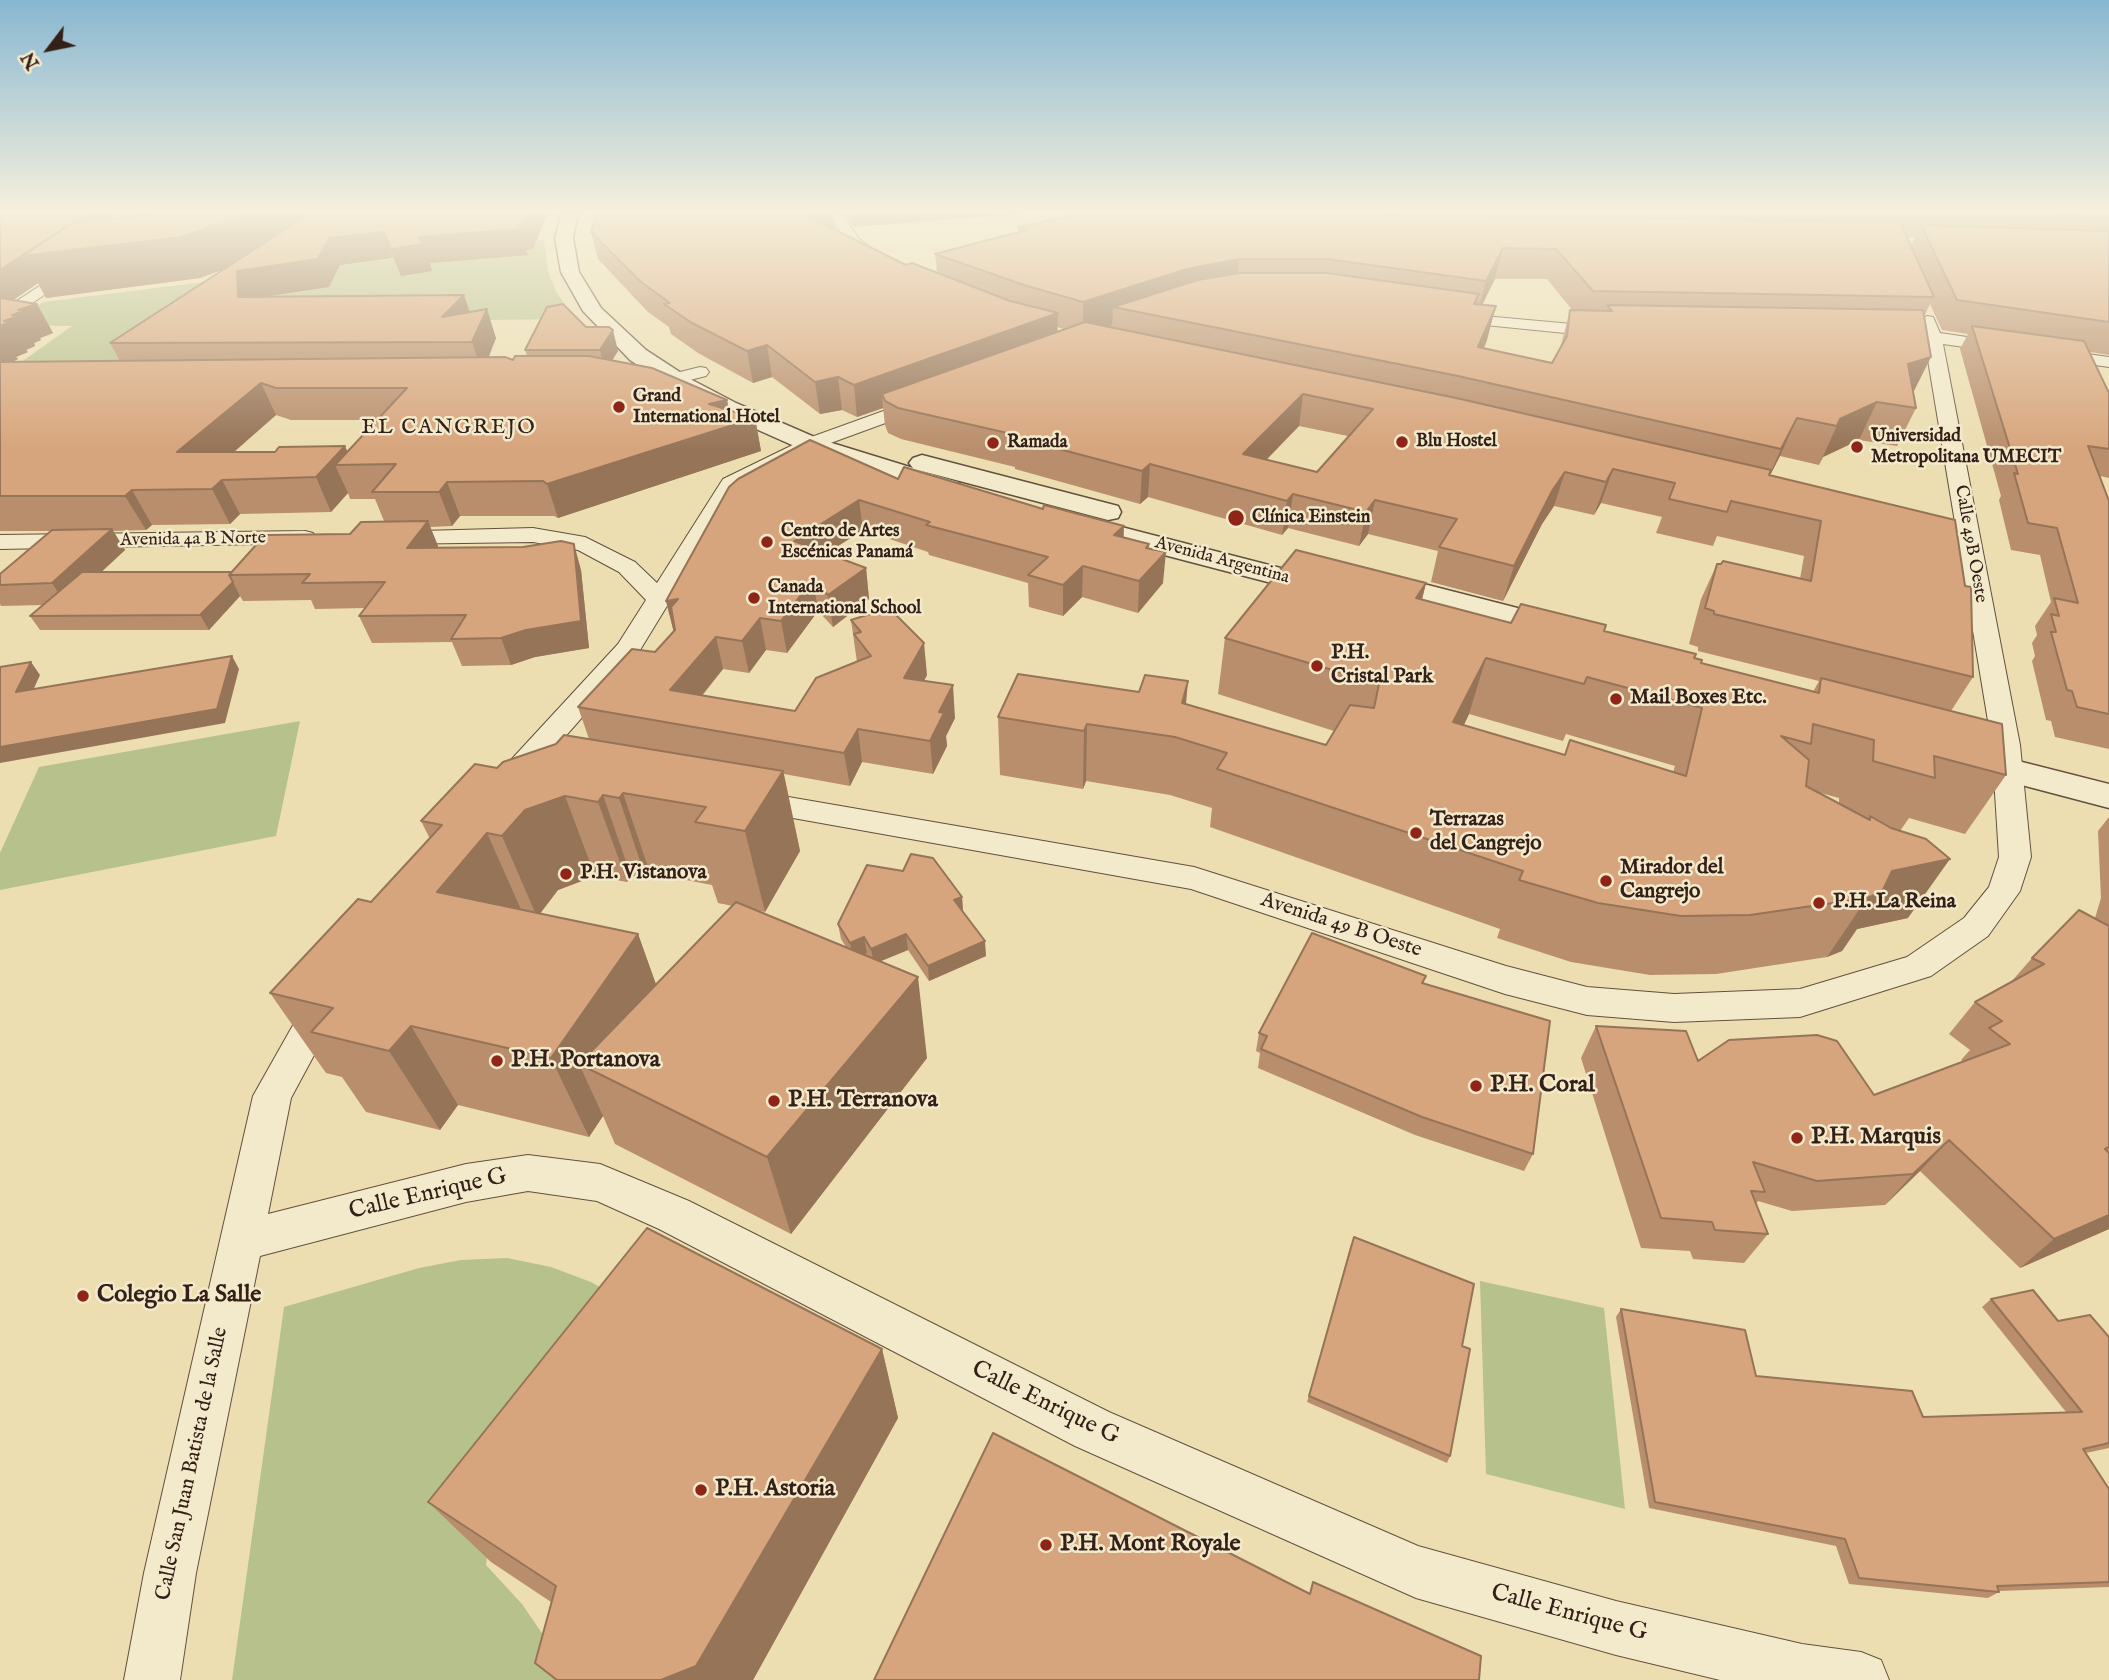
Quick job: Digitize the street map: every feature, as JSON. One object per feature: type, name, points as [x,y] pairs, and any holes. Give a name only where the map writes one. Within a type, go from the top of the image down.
[{"type":"street","points":[[0,320],[40,291]]},
{"type":"street","name":"Avenida Argentina","points":[[579,291],[593,312],[638,355],[668,376],[729,408],[823,439],[983,498],[1215,549],[1583,646]]},
{"type":"street","name":"Avenida Argentina","points":[[606,291],[637,328],[680,360],[823,439]]},
{"type":"street","name":"Calle 49B Oeste","points":[[1919,299],[1933,337],[2007,757]]},
{"type":"street","points":[[1437,316],[1513,325],[1622,332]]},
{"type":"street","points":[[1864,336],[1933,337],[2109,362]]},
{"type":"street","points":[[632,379],[700,372]]},
{"type":"street","points":[[486,807],[628,649],[731,484],[823,439],[943,395]]},
{"type":"street","points":[[367,537],[533,535],[585,544],[628,569],[660,600]]},
{"type":"street","name":"Avenida 4a B Norte","points":[[0,542],[325,538]]},
{"type":"street","points":[[1944,540],[1970,546]]},
{"type":"street","points":[[628,569],[663,571],[681,565]]},
{"type":"street","points":[[1938,740],[2066,773],[2109,796]]},
{"type":"street","name":"Avenida 49 B Oeste","points":[[716,794],[1194,878],[1505,980],[1587,1001],[1674,1008],[1800,1003],[1919,967],[1949,948],[1976,927],[2004,891],[2015,857],[2007,757]]},
{"type":"street","points":[[526,761],[566,768]]},
{"type":"street","points":[[2066,773],[2109,773]]},
{"type":"street","name":"Calle San Juan Batista de la Salle","points":[[152,1680],[170,1573],[272,1096],[336,982]]},
{"type":"street","name":"Calle Enrique G","points":[[240,1241],[466,1183],[528,1173],[600,1183],[674,1215],[1092,1429],[1416,1572],[1616,1629],[1802,1672],[1861,1680]]},
{"type":"green space","points":[[129,291],[556,291],[575,319],[197,323],[127,373],[3,375],[72,326],[11,325],[43,302]]},
{"type":"green space","points":[[300,721],[276,836],[0,890],[0,853],[39,767]]},
{"type":"green space","points":[[507,1258],[551,1267],[591,1282],[619,1298],[501,1448],[486,1565],[522,1604],[574,1680],[232,1680],[284,1307],[419,1268],[461,1260]]},
{"type":"green space","points":[[1480,1281],[1604,1308],[1625,1509],[1486,1474]]},
{"type":"building","points":[[190,291],[238,291],[238,297],[464,295],[442,317],[487,309],[472,342],[110,343]]},
{"type":"building","points":[[654,291],[985,291],[1010,301],[1058,313],[854,385],[838,377],[815,382],[767,345],[747,351],[692,323],[664,304],[670,303]]},
{"type":"building","points":[[1046,291],[1116,291],[1083,302]]},
{"type":"building","points":[[1162,291],[1460,291],[1479,294],[1474,304],[1496,306],[1478,347],[1552,363],[1567,336],[1570,310],[1612,311],[1607,305],[1923,310],[1931,357],[1908,364],[1916,408],[1877,402],[1840,419],[1837,426],[1797,418],[1781,449],[1458,376],[1113,307]]},
{"type":"building","points":[[1616,291],[1931,291],[1934,297]]},
{"type":"building","points":[[1953,291],[2109,291],[2109,322],[1957,300]]},
{"type":"building","points":[[0,298],[37,304],[18,310],[24,311],[12,315],[18,316],[4,321],[10,322],[0,326]]},
{"type":"building","points":[[563,304],[586,327],[609,327],[613,330],[600,350],[525,350],[547,307]]},
{"type":"building","points":[[1085,322],[1456,398],[1771,470],[1769,475],[1955,520],[1965,586],[1971,587],[1973,677],[1714,614],[1714,611],[1705,608],[1717,564],[1723,561],[1811,581],[1821,521],[1731,501],[1727,512],[1669,499],[1675,483],[1613,469],[1606,482],[1565,472],[1552,491],[1514,566],[1439,547],[1457,519],[1375,500],[1366,512],[1293,494],[1287,501],[1150,464],[1142,471],[1014,437],[1016,435],[898,408],[885,401],[882,394]],"holes":[[[1303,394],[1373,409],[1317,472],[1243,454]]]},
{"type":"building","points":[[1972,326],[2084,341],[2109,393],[2109,449],[2088,446],[2109,501],[2109,714],[2077,707],[2072,691],[2067,690],[2051,632],[2056,632],[2051,614],[2059,616],[2054,598],[2078,603],[2057,528],[2028,523],[2014,473],[2018,474]]},
{"type":"building","points":[[515,356],[589,356],[652,368],[727,400],[709,404],[755,418],[547,484],[543,481],[447,482],[439,492],[372,492],[396,464],[335,465],[407,388],[276,388],[261,383],[177,452],[275,452],[279,447],[345,446],[316,477],[222,480],[212,489],[132,490],[125,496],[0,496],[0,362],[505,357],[513,360]]},
{"type":"building","points":[[810,440],[898,479],[904,467],[1043,509],[1044,505],[1124,526],[1114,535],[1149,544],[1146,548],[1166,552],[1139,581],[1083,566],[1063,585],[1028,575],[1048,557],[926,525],[930,522],[859,500],[794,541],[866,568],[828,595],[813,579],[781,621],[760,618],[742,641],[716,637],[670,690],[795,711],[816,678],[871,656],[854,634],[861,632],[851,620],[889,608],[924,643],[904,678],[953,685],[939,712],[944,713],[930,741],[858,729],[844,753],[578,707],[632,649],[655,652],[675,630],[671,607],[678,599],[666,601],[729,487],[738,479]]},
{"type":"building","points":[[428,521],[407,548],[523,547],[561,541],[574,544],[581,621],[526,630],[501,638],[451,639],[466,615],[359,616],[385,582],[302,583],[310,574],[229,575],[265,535],[350,534],[361,522]]},
{"type":"building","points":[[112,529],[52,583],[0,585],[0,574],[52,530]]},
{"type":"building","points":[[1296,550],[1426,583],[1416,598],[1511,623],[1521,604],[1606,625],[1604,631],[1696,654],[1694,658],[1702,660],[1701,663],[1819,693],[1821,678],[2002,724],[2006,775],[1934,756],[1935,778],[1873,761],[1874,740],[1813,724],[1811,744],[1781,736],[1809,760],[1806,786],[1870,820],[1870,816],[1891,828],[1926,839],[1950,859],[1892,871],[1882,892],[1867,898],[1750,915],[1681,916],[1598,903],[1519,880],[1523,871],[1217,769],[1227,753],[1175,737],[1087,724],[1084,731],[998,717],[1018,674],[1139,692],[1145,675],[1188,681],[1182,703],[1326,745],[1350,705],[1374,708],[1379,684],[1225,638]],"holes":[[[1486,658],[1584,684],[1587,677],[1702,708],[1686,776],[1570,740],[1565,755],[1453,722]]]},
{"type":"building","points":[[82,572],[232,572],[229,575],[233,582],[200,615],[30,616]]},
{"type":"building","points":[[232,656],[217,709],[0,747],[0,667],[31,662],[16,692]]},
{"type":"building","points":[[564,735],[783,771],[745,831],[695,822],[706,807],[623,793],[619,798],[603,795],[598,802],[565,796],[525,810],[502,836],[487,833],[437,892],[638,934],[551,1058],[411,1026],[389,1051],[311,1032],[333,1008],[270,993],[358,899],[371,902],[442,825],[421,821],[475,764],[497,768],[503,762],[556,744]]},
{"type":"building","points":[[911,854],[933,858],[962,897],[954,900],[985,941],[928,966],[906,934],[871,949],[864,937],[850,943],[838,924],[867,865],[903,871]]},
{"type":"building","points":[[736,902],[918,977],[767,1157],[579,1064]]},
{"type":"building","points":[[2079,910],[2109,926],[2109,1147],[2105,1149],[2109,1153],[2109,1215],[2054,1239],[1949,1140],[1913,1174],[1817,1181],[1753,1162],[1765,1192],[1751,1191],[1768,1234],[1715,1230],[1712,1222],[1661,1218],[1596,1026],[1686,1031],[1698,1061],[1729,1040],[1817,1035],[1837,1041],[1874,1095],[2010,1044],[1989,1028],[2002,1021],[1975,1002],[2044,964],[2032,958]]},
{"type":"building","points":[[1312,933],[1426,976],[1422,983],[1550,1021],[1533,1154],[1422,1117],[1261,1049],[1267,1036],[1259,1033]]},
{"type":"building","name":"P.H. Astoria","points":[[647,1228],[882,1349],[696,1666],[661,1680],[557,1680],[535,1663],[556,1586],[428,1502]]},
{"type":"building","points":[[1354,1237],[1474,1284],[1462,1346],[1470,1349],[1450,1456],[1309,1396]]},
{"type":"building","points":[[2033,1290],[2058,1321],[2090,1315],[2109,1337],[2109,1443],[2083,1449],[2109,1489],[2109,1582],[1997,1586],[1999,1592],[1859,1578],[1845,1539],[1655,1502],[1621,1309],[1745,1330],[1756,1376],[1912,1391],[1923,1417],[2082,1412],[1991,1299]]},
{"type":"building","points":[[993,1433],[1310,1594],[1313,1582],[1481,1656],[1479,1680],[874,1680]]},
{"type":"place","name":"Grand International Hotel","points":[[619,407]]},
{"type":"place","name":"Blu Hostel","points":[[1402,442]]},
{"type":"place","name":"Ramada","points":[[993,443]]},
{"type":"place","name":"Universidad Metropolitana UMECIT","points":[[1857,447]]},
{"type":"place","name":"Clínica Einstein","points":[[1236,518]]},
{"type":"place","name":"Centro de Artes Escénicas Panamá","points":[[767,542]]},
{"type":"place","name":"Canada International School","points":[[754,598]]},
{"type":"place","name":"P.H. Cristal Park","points":[[1317,666]]},
{"type":"place","name":"Mail Boxes Etc.","points":[[1616,699]]},
{"type":"place","name":"Terrazas del Cangrejo","points":[[1416,833]]},
{"type":"place","name":"P.H. Vistanova","points":[[566,874]]},
{"type":"place","name":"Mirador del Cangrejo","points":[[1606,881]]},
{"type":"place","name":"P.H. La Reina","points":[[1819,903]]},
{"type":"place","name":"P.H. Portanova","points":[[497,1061]]},
{"type":"place","name":"P.H. Coral","points":[[1476,1086]]},
{"type":"place","name":"P.H. Terranova","points":[[774,1101]]},
{"type":"place","name":"P.H. Marquis","points":[[1797,1138]]},
{"type":"place","name":"Colegio La Salle","points":[[83,1296]]},
{"type":"place","name":"P.H. Astoria","points":[[701,1490]]},
{"type":"place","name":"P.H. Mont Royale","points":[[1046,1545]]},
{"type":"district","name":"EL CANGREJO","points":[[449,429]]}]
